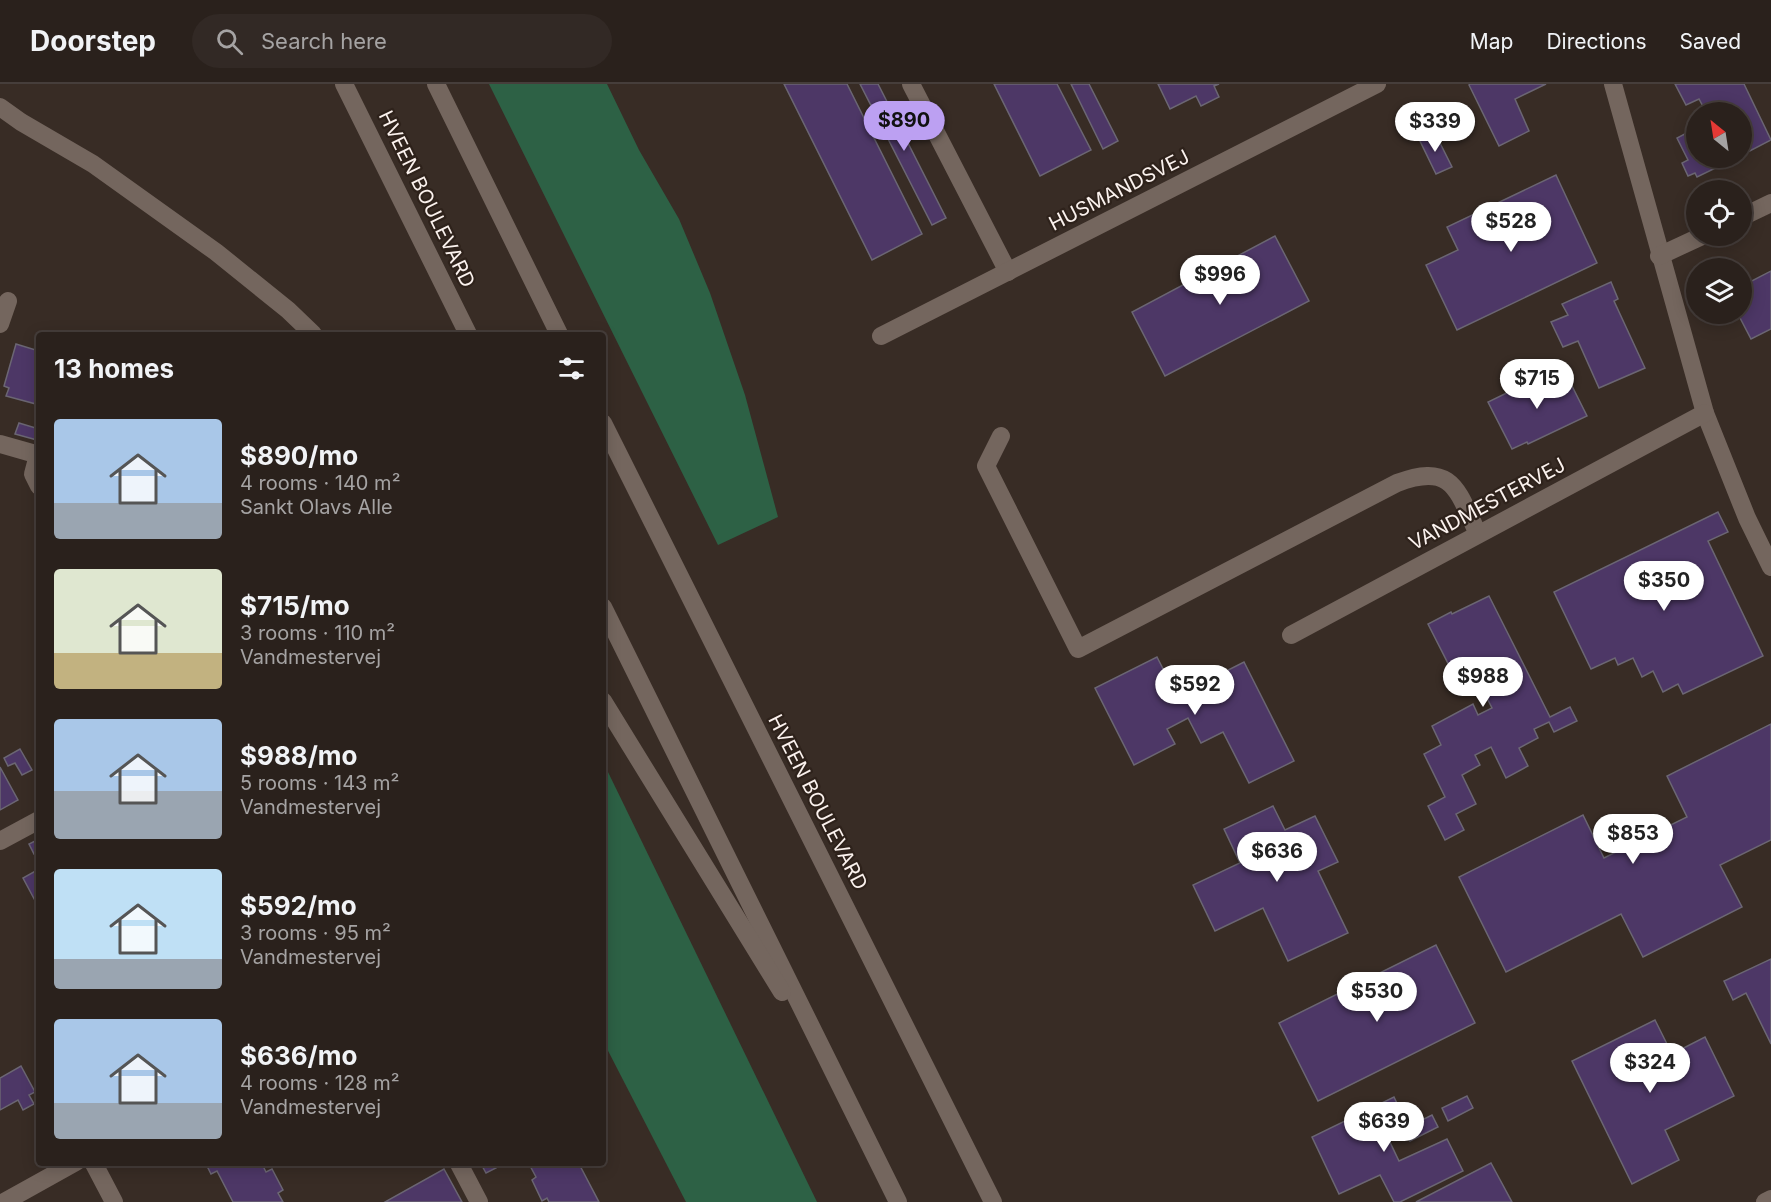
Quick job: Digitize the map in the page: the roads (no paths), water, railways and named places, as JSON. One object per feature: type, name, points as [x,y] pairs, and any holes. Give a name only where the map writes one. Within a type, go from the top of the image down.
[{"type":"street","name":"HVEEN BOULEVARD","points":[[344,84],[467,332]]},
{"type":"street","points":[[436,84],[558,332]]},
{"type":"street","points":[[911,84],[1008,272]]},
{"type":"street","name":"HUSMANDSVEJ","points":[[881,336],[1377,84]]},
{"type":"street","points":[[1613,84],[1659,256],[1705,413],[1747,518],[1771,567]]},
{"type":"street","points":[[0,107],[93,164],[216,252],[312,332]]},
{"type":"street","points":[[1752,212],[1771,203]]},
{"type":"street","points":[[1659,256],[1686,243]]},
{"type":"street","points":[[0,324],[8,301]]},
{"type":"street","name":"VANDMESTERVEJ","points":[[1291,635],[1705,413]]},
{"type":"street","name":"HVEEN BOULEVARD","points":[[606,429],[993,1202]]},
{"type":"street","points":[[1001,436],[986,466],[1078,649],[1397,483],[1416,476],[1434,475],[1454,485],[1478,534]]},
{"type":"street","points":[[0,444],[36,454]]},
{"type":"street","points":[[36,464],[33,474],[36,480]]},
{"type":"street","points":[[606,613],[898,1202]]},
{"type":"street","points":[[606,706],[843,1094]]},
{"type":"street","points":[[0,842],[36,822]]},
{"type":"street","points":[[3,1202],[68,1166]]},
{"type":"street","points":[[95,1166],[114,1202]]},
{"type":"street","points":[[460,1166],[479,1202]]},
{"type":"street","points":[[1765,1202],[1771,1199]]}]
